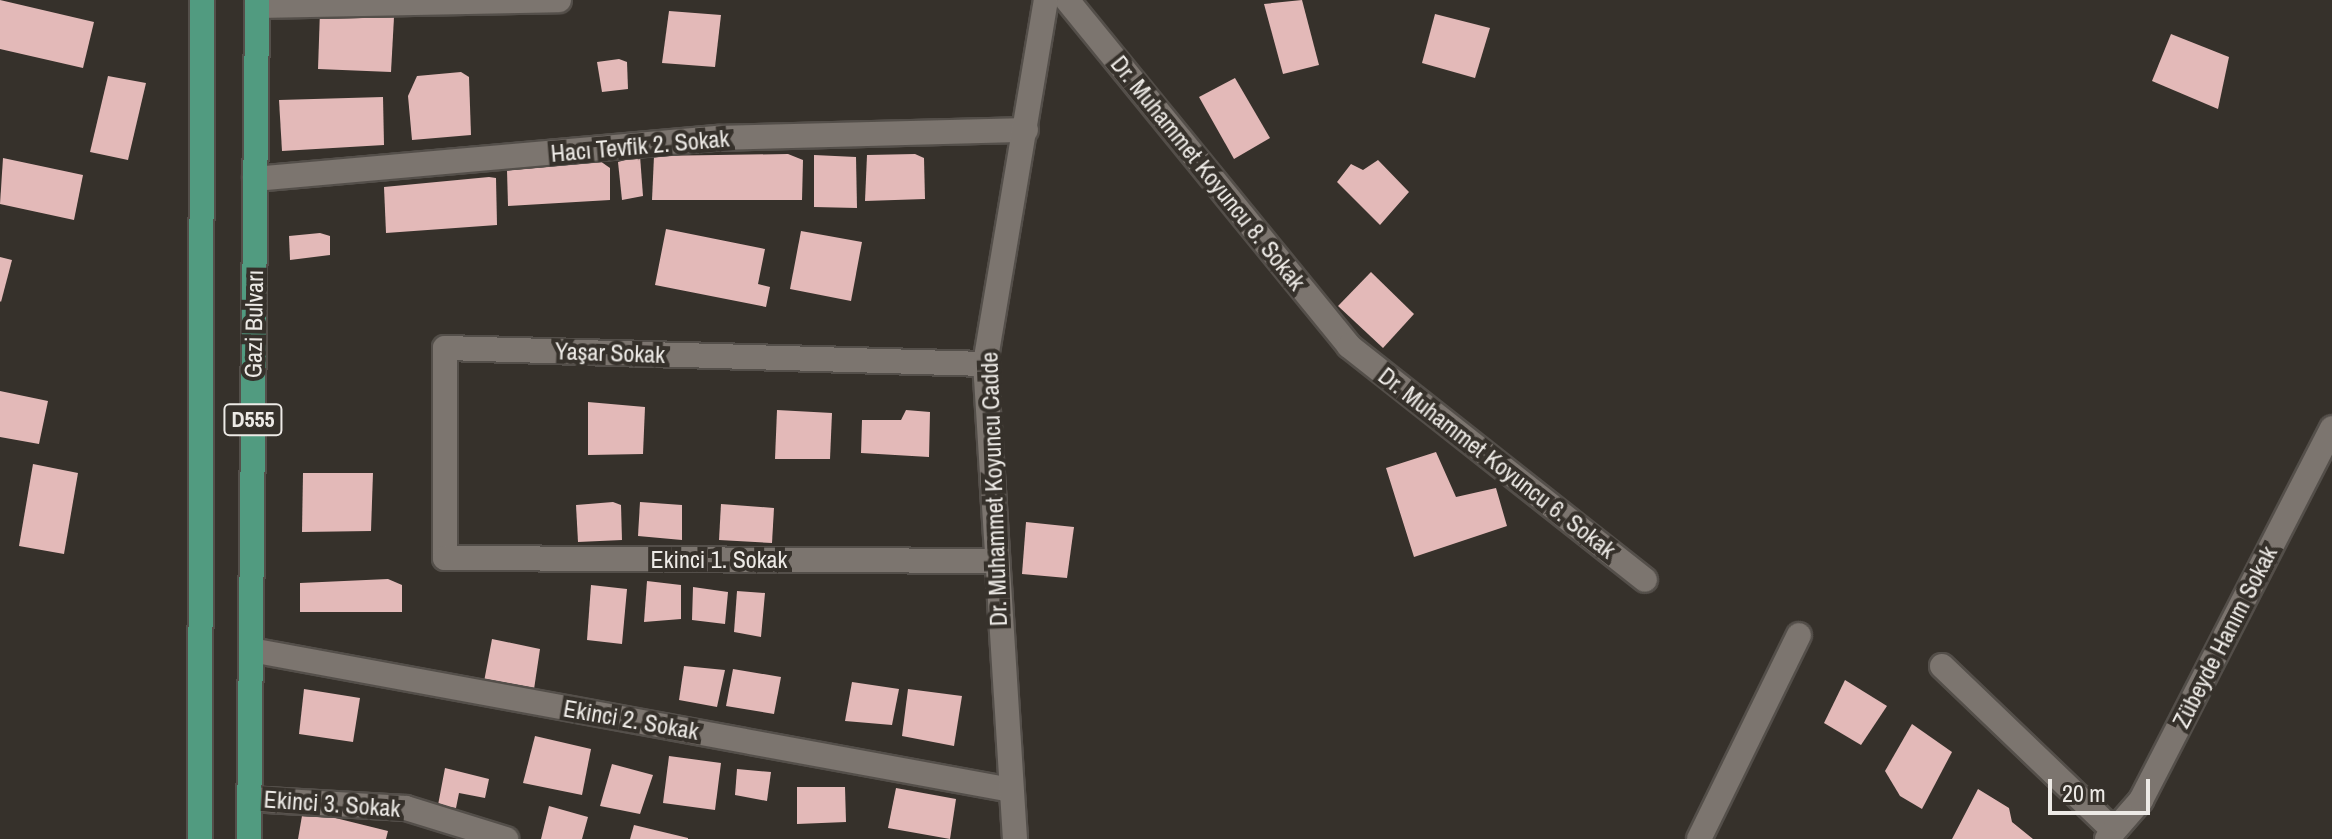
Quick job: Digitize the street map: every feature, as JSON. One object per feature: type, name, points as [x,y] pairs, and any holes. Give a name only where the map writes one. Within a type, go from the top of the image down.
[{"type":"main road","name":"D555","points":[[200,839],[202,0]]},
{"type":"main road","name":"Gazi Bulvarı","points":[[249,839],[257,3]]},
{"type":"street","points":[[257,3],[559,0]]},
{"type":"street","name":"Dr. Muhammet Koyuncu Cadde","points":[[1015,839],[993,561],[985,364],[1046,0]]},
{"type":"street","name":"Dr. Muhammet Koyuncu 8. Sokak","points":[[1067,0],[1349,346]]},
{"type":"street","name":"Hacı Tevfik 2. Sokak","points":[[255,179],[718,138],[1026,130]]},
{"type":"street","name":"Dr. Muhammet Koyuncu 6. Sokak","points":[[1349,346],[1645,580]]},
{"type":"street","name":"Yaşar Sokak","points":[[445,558],[445,348],[985,364]]},
{"type":"street","name":"Zübeyde Hanım Sokak","points":[[2111,835],[2141,800],[2332,428]]},
{"type":"street","name":"Ekinci 1. Sokak","points":[[445,558],[993,561]]},
{"type":"street","points":[[1699,839],[1799,635]]},
{"type":"street","name":"Ekinci 2. Sokak","points":[[251,650],[1011,790]]},
{"type":"street","points":[[1942,666],[2111,835]]},
{"type":"street","name":"Ekinci 3. Sokak","points":[[249,799],[406,808],[506,839]]},
{"type":"building","points":[[0,0],[94,22],[83,68],[0,49]]},
{"type":"building","points":[[1302,0],[1319,65],[1283,74],[1264,4]]},
{"type":"building","points":[[320,11],[394,17],[391,72],[318,69]]},
{"type":"building","points":[[669,11],[721,15],[715,67],[662,63]]},
{"type":"building","points":[[1435,14],[1490,28],[1475,78],[1422,63]]},
{"type":"building","points":[[2171,34],[2229,57],[2218,109],[2152,81]]},
{"type":"building","points":[[619,59],[627,62],[628,89],[602,92],[597,62]]},
{"type":"building","points":[[461,72],[469,77],[471,135],[412,140],[408,96],[417,76]]},
{"type":"building","points":[[108,76],[146,83],[128,160],[90,152]]},
{"type":"building","points":[[1235,78],[1270,138],[1234,159],[1199,97]]},
{"type":"building","points":[[383,97],[384,145],[282,151],[279,100]]},
{"type":"building","points":[[788,154],[803,160],[802,200],[652,200],[654,156]]},
{"type":"building","points":[[915,154],[924,158],[925,199],[865,201],[867,155]]},
{"type":"building","points":[[814,155],[856,157],[857,208],[814,207]]},
{"type":"building","points":[[640,156],[643,196],[622,200],[618,162]]},
{"type":"building","points":[[3,158],[83,175],[74,220],[0,204]]},
{"type":"building","points":[[1378,160],[1409,192],[1380,225],[1337,182],[1351,164],[1363,170]]},
{"type":"building","points":[[600,161],[610,168],[610,200],[508,206],[507,170]]},
{"type":"building","points":[[496,178],[497,225],[386,233],[384,187]]},
{"type":"building","points":[[666,229],[765,249],[758,284],[770,287],[766,307],[655,285]]},
{"type":"building","points":[[801,231],[862,242],[851,301],[790,289]]},
{"type":"building","points":[[320,233],[330,236],[330,255],[290,260],[289,236]]},
{"type":"building","points":[[0,257],[12,260],[1,302],[0,301]]},
{"type":"building","points":[[1371,272],[1414,314],[1383,348],[1338,306]]},
{"type":"building","points":[[0,391],[48,401],[39,444],[0,437]]},
{"type":"building","points":[[588,402],[645,407],[643,454],[588,455]]},
{"type":"building","points":[[777,410],[832,413],[830,459],[775,459]]},
{"type":"building","points":[[906,410],[930,412],[929,457],[861,453],[862,420],[901,420]]},
{"type":"building","points":[[1436,452],[1456,497],[1496,488],[1507,526],[1414,557],[1386,468]]},
{"type":"building","points":[[33,464],[78,473],[64,554],[19,546]]},
{"type":"building","points":[[303,473],[373,473],[371,531],[302,532]]},
{"type":"building","points":[[613,502],[621,505],[622,540],[578,542],[576,505]]},
{"type":"building","points":[[640,502],[682,505],[682,540],[638,536]]},
{"type":"building","points":[[721,504],[774,508],[772,543],[719,540]]},
{"type":"building","points":[[1026,522],[1074,527],[1067,578],[1022,574]]},
{"type":"building","points":[[388,579],[402,585],[402,612],[300,612],[300,583]]},
{"type":"building","points":[[647,581],[681,585],[681,619],[644,622]]},
{"type":"building","points":[[591,585],[627,589],[622,644],[587,640]]},
{"type":"building","points":[[693,587],[728,592],[725,624],[692,620]]},
{"type":"building","points":[[737,591],[765,593],[761,637],[734,632]]},
{"type":"building","points":[[492,639],[540,649],[533,696],[483,687]]},
{"type":"building","points":[[684,666],[725,670],[717,707],[679,700]]},
{"type":"building","points":[[733,669],[781,677],[774,714],[726,706]]},
{"type":"building","points":[[1845,680],[1887,706],[1861,745],[1824,723]]},
{"type":"building","points":[[852,682],[899,689],[892,725],[845,721]]},
{"type":"building","points":[[304,689],[360,698],[353,742],[299,734]]},
{"type":"building","points":[[908,689],[962,696],[954,746],[902,736]]},
{"type":"building","points":[[1912,724],[1952,752],[1922,809],[1900,796],[1885,771]]},
{"type":"building","points":[[535,736],[591,749],[582,795],[523,783]]},
{"type":"building","points":[[669,756],[721,763],[715,810],[663,803]]},
{"type":"building","points":[[612,764],[653,775],[640,814],[600,806]]},
{"type":"building","points":[[445,768],[489,779],[485,798],[459,793],[456,808],[438,805]]},
{"type":"building","points":[[737,769],[771,772],[767,801],[735,795]]},
{"type":"building","points":[[797,787],[845,787],[846,822],[797,824]]},
{"type":"building","points":[[896,788],[956,799],[950,839],[888,828]]},
{"type":"building","points":[[1978,789],[2009,808],[2012,822],[2033,839],[1952,839]]},
{"type":"building","points":[[549,806],[588,817],[582,839],[541,839]]},
{"type":"building","points":[[303,810],[388,831],[386,839],[298,839]]},
{"type":"building","points":[[634,825],[688,838],[688,839],[630,839]]}]
